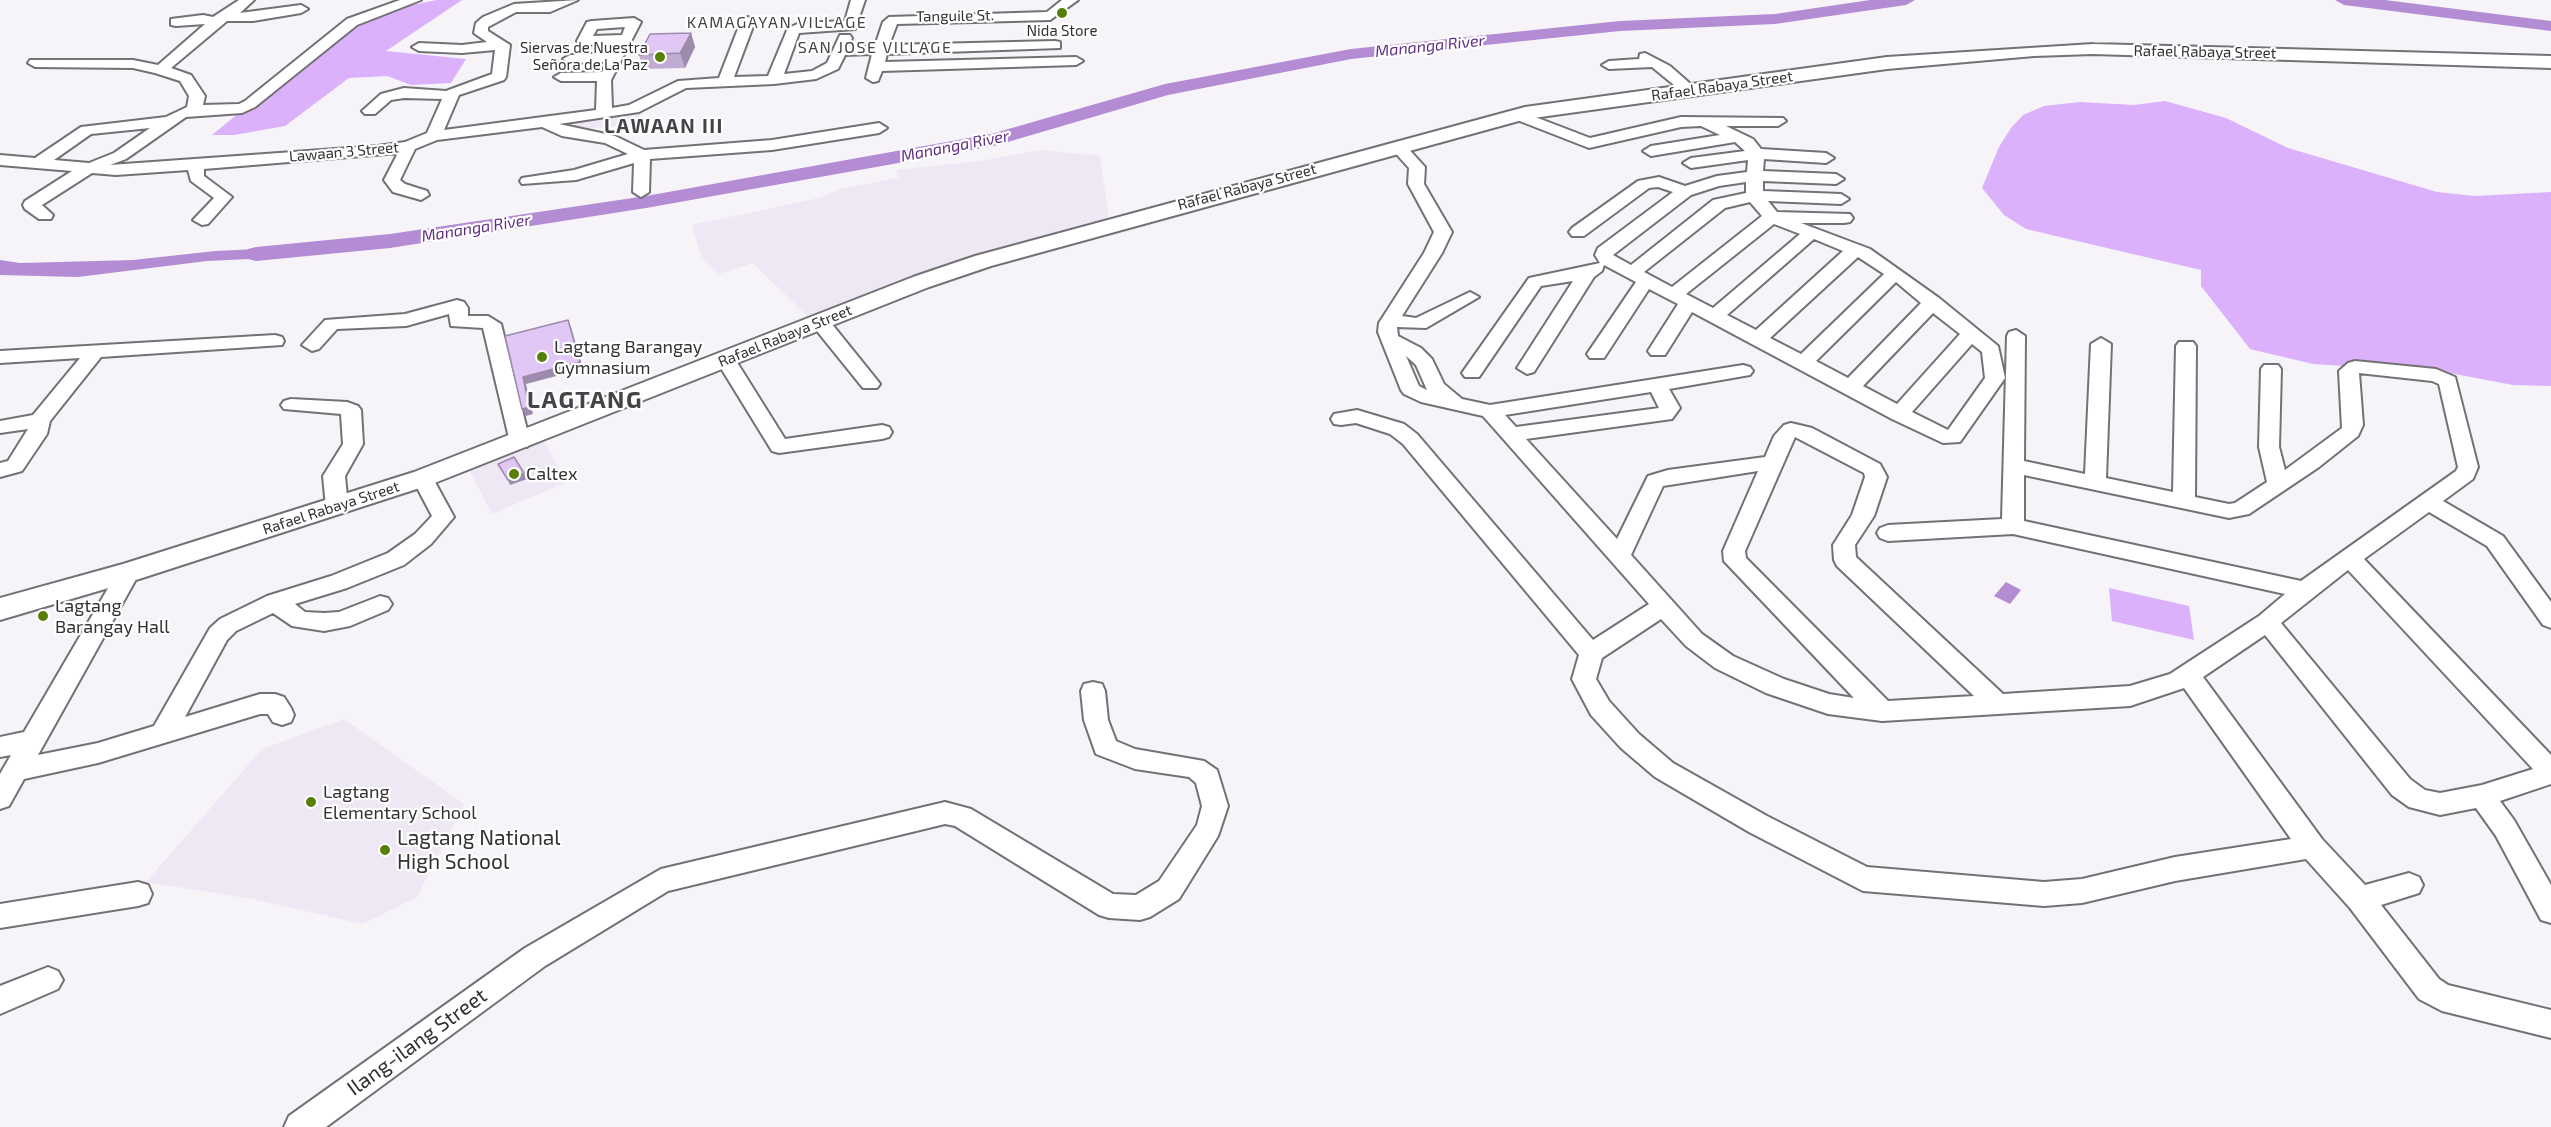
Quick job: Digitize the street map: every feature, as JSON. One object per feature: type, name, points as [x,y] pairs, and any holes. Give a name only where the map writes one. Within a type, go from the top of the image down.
[{"type":"main road","name":"Rafael Rabaya Street","points":[[0,609],[129,572],[423,478],[520,442],[921,282],[1040,243],[1517,115],[1588,102],[1690,91],[1898,62],[2041,50],[2093,49],[2551,62]]},
{"type":"street","points":[[161,70],[219,20],[247,0]]},
{"type":"street","points":[[45,215],[31,205],[86,167],[120,156],[168,122],[194,110],[242,108],[250,104],[352,22],[366,15],[414,0]]},
{"type":"street","points":[[846,35],[858,0]]},
{"type":"street","name":"Tanguile St.","points":[[881,50],[888,28],[1025,23],[1050,16],[1071,0]]},
{"type":"street","points":[[503,45],[481,33],[481,26],[488,20],[514,8],[550,8],[560,1]]},
{"type":"street","points":[[176,22],[252,17],[301,9]]},
{"type":"street","points":[[604,114],[606,76],[627,39],[634,22],[630,18],[592,25],[584,41],[627,39]]},
{"type":"street","points":[[725,82],[748,21]]},
{"type":"street","points":[[1022,63],[1025,23]]},
{"type":"street","points":[[774,80],[793,31],[800,27],[846,35],[881,50],[1055,45]]},
{"type":"street","name":"Lawaan 3 Street","points":[[0,160],[116,170],[321,153],[378,151],[409,146],[434,136],[634,109],[683,84],[806,77],[823,72],[832,66],[846,35]]},
{"type":"street","points":[[419,47],[462,49],[503,45]]},
{"type":"street","points":[[400,106],[500,77],[503,45]]},
{"type":"street","points":[[881,50],[874,72],[1076,61]]},
{"type":"street","points":[[570,59],[616,57]]},
{"type":"street","points":[[1609,65],[1648,60],[1665,69],[1690,91]]},
{"type":"street","points":[[35,63],[133,64],[161,70],[186,78],[197,96],[194,110]]},
{"type":"street","points":[[561,77],[606,76]]},
{"type":"street","points":[[370,111],[386,97],[404,93],[448,93]]},
{"type":"street","points":[[434,136],[448,93]]},
{"type":"street","points":[[1517,115],[1550,130],[1589,143],[1681,122],[1778,121]]},
{"type":"street","points":[[39,163],[87,129],[168,122]]},
{"type":"street","points":[[544,122],[552,128],[568,133],[609,140],[642,155]]},
{"type":"street","points":[[1706,123],[1747,144],[1826,159]]},
{"type":"street","points":[[528,181],[576,175],[642,155],[772,145],[879,128]]},
{"type":"street","points":[[1651,151],[1813,142]]},
{"type":"street","points":[[1691,163],[1747,144]]},
{"type":"street","points":[[1747,144],[1755,176],[1754,196],[1772,217],[1854,250],[1895,273],[1991,350],[1995,378],[1953,437],[1943,436],[1757,339],[1722,328],[1681,299],[1607,260],[1604,252],[1685,191],[1716,181],[1755,176],[1836,179]]},
{"type":"street","points":[[409,146],[392,180],[399,188],[421,195]]},
{"type":"street","points":[[1398,147],[1417,167],[1416,184],[1443,232],[1390,330],[1402,370],[1411,390],[1420,396],[1490,411],[1743,371]]},
{"type":"street","points":[[641,192],[642,155]]},
{"type":"street","points":[[198,165],[195,172],[197,178],[224,197],[202,220]]},
{"type":"street","points":[[1578,232],[1644,184],[1659,182],[1685,191]]},
{"type":"street","points":[[1597,354],[1639,277],[1719,204],[1754,196],[1841,199]]},
{"type":"street","points":[[1658,351],[1681,299],[1772,217],[1844,218]]},
{"type":"street","points":[[1722,328],[1810,234]]},
{"type":"street","points":[[1757,339],[1854,250]]},
{"type":"street","points":[[1472,373],[1535,282],[1587,273],[1607,260]]},
{"type":"street","points":[[1527,368],[1587,273]]},
{"type":"street","points":[[1803,363],[1895,273]]},
{"type":"street","points":[[1390,330],[1419,324],[1470,297]]},
{"type":"street","points":[[1850,388],[1933,302]]},
{"type":"street","points":[[312,345],[332,324],[406,320],[457,306],[459,308],[458,322],[492,324],[520,442]]},
{"type":"street","points":[[820,322],[870,384]]},
{"type":"street","points":[[1390,330],[1427,367],[1435,387],[1454,402]]},
{"type":"street","points":[[1899,414],[1970,334]]},
{"type":"street","points":[[2013,526],[2016,336]]},
{"type":"street","points":[[0,357],[275,341]]},
{"type":"street","points":[[2095,481],[2101,344]]},
{"type":"street","points":[[2184,501],[2186,346]]},
{"type":"street","points":[[0,470],[15,466],[37,434],[40,420],[96,351]]},
{"type":"street","points":[[726,360],[779,446],[882,432]]},
{"type":"street","points":[[1402,370],[1427,367]]},
{"type":"street","points":[[1490,411],[1694,640],[1724,662],[1774,687],[1828,704],[1882,711],[2130,696],[2189,676],[2267,622],[2349,557],[2429,502],[2466,474],[2468,467],[2448,381],[2436,375],[2350,368],[2353,425],[2351,431],[2312,462],[2241,509],[2229,511],[2095,481],[2014,466]]},
{"type":"street","points":[[2271,369],[2269,447],[2278,483]]},
{"type":"street","points":[[1512,434],[1665,414],[1670,408],[1657,385]]},
{"type":"street","points":[[291,405],[351,410],[353,444],[334,476],[337,507]]},
{"type":"street","points":[[1341,419],[1357,416],[1397,429],[1410,438],[1591,653]]},
{"type":"street","points":[[0,427],[40,420]]},
{"type":"street","points":[[1882,711],[1735,561],[1734,551],[1785,436],[1791,430],[1805,433],[1873,469],[1876,477],[1863,516],[1848,537],[1842,555],[1998,704]]},
{"type":"street","points":[[2269,447],[2312,462]]},
{"type":"street","points":[[1619,557],[1648,480],[1775,462]]},
{"type":"street","points":[[162,735],[218,634],[244,615],[275,602],[339,582],[396,559],[423,538],[443,517],[423,478]]},
{"type":"street","points":[[2429,502],[2495,541],[2549,610]]},
{"type":"street","points":[[1863,516],[1888,533]]},
{"type":"street","points":[[1848,537],[2013,526],[2305,590]]},
{"type":"street","points":[[2267,622],[2401,788],[2418,799],[2440,804],[2482,796],[2551,773],[2349,557]]},
{"type":"street","points":[[0,798],[129,572]]},
{"type":"street","points":[[275,602],[300,620],[324,622],[342,620],[380,604]]},
{"type":"street","points":[[1663,606],[1591,653],[1584,679],[1600,708],[1630,741],[1664,770],[1758,824],[1863,879],[2044,894],[2082,891],[2175,869],[2312,848]]},
{"type":"street","points":[[2189,676],[2312,848],[2360,899],[2429,989],[2442,998],[2551,1024]]},
{"type":"street","name":"Ilang-ilang Street","points":[[300,1127],[534,957],[660,881],[945,813],[962,817],[1109,906],[1140,908],[1169,890],[1209,828],[1215,806],[1208,777],[1195,768],[1128,757],[1106,747],[1096,720],[1093,691]]},
{"type":"street","points":[[16,770],[98,753],[260,704],[275,704],[282,715]]},
{"type":"street","points":[[0,747],[32,741]]},
{"type":"street","points":[[2482,796],[2505,828],[2551,911]]},
{"type":"street","points":[[2360,899],[2409,885]]},
{"type":"street","points":[[0,916],[138,894]]},
{"type":"street","points":[[0,1000],[48,980]]},
{"type":"shaded area","points":[[437,0],[462,0],[386,51],[466,59],[451,83],[411,85],[387,76],[349,78],[285,126],[234,135],[212,135],[345,26],[362,15]]},
{"type":"shaded area","points":[[2165,101],[2226,118],[2288,148],[2437,192],[2475,196],[2551,192],[2551,386],[2513,385],[2444,372],[2313,364],[2250,349],[2201,286],[2201,270],[2026,229],[2004,215],[1982,188],[1999,147],[2023,115],[2044,106],[2080,102],[2134,105]]},
{"type":"shaded area","points":[[641,114],[638,124],[573,130],[577,119]]},
{"type":"shaded area","points":[[1041,150],[1100,156],[1109,218],[985,253],[809,318],[753,263],[719,274],[701,256],[692,225],[819,198],[840,189],[898,178],[896,170],[980,161]]},
{"type":"shaded area","points":[[298,247],[291,257],[207,261],[78,277],[0,275],[0,260],[20,263],[133,260],[215,251]]},
{"type":"shaded area","points":[[544,441],[567,482],[492,514],[469,470]]},
{"type":"shaded area","points":[[2006,582],[2021,590],[2010,604],[1994,596]]},
{"type":"shaded area","points":[[2109,588],[2189,606],[2194,640],[2112,621]]},
{"type":"shaded area","name":"Lagtang Elementary School","points":[[344,719],[464,804],[417,897],[363,924],[252,899],[146,882],[262,749]]},
{"type":"building","points":[[691,33],[680,53],[639,55],[650,34]]},
{"type":"building","name":"Lagtang Barangay Gymnasium","points":[[568,320],[580,362],[523,377],[529,407],[522,409],[505,336]]},
{"type":"building","name":"Caltex","points":[[514,457],[524,473],[508,480],[498,464]]},
{"type":"waterway","name":"Mananga River","points":[[256,254],[390,241],[646,202],[994,140],[1165,90],[1351,54],[1620,26],[1775,19],[1906,0]]},
{"type":"waterway","name":"Mananga River","points":[[2344,0],[2551,26]]},
{"type":"place","name":"Nida Store","points":[[1062,13]]},
{"type":"place","name":"Siervas de Nuestra Señora de La Paz","points":[[660,57]]},
{"type":"place","name":"Lagtang Barangay Gymnasium","points":[[542,357]]},
{"type":"place","name":"Caltex","points":[[514,474]]},
{"type":"place","name":"Lagtang Barangay Hall","points":[[43,616]]},
{"type":"place","name":"Lagtang Elementary School","points":[[311,802]]},
{"type":"place","name":"Lagtang National High School","points":[[385,850]]},
{"type":"district","name":"KAMAGAYAN VILLAGE","points":[[777,23]]},
{"type":"district","name":"SAN JOSE VILLAGE","points":[[875,48]]},
{"type":"district","name":"LAWAAN III","points":[[664,126]]},
{"type":"district","name":"LAGTANG","points":[[585,400]]}]
